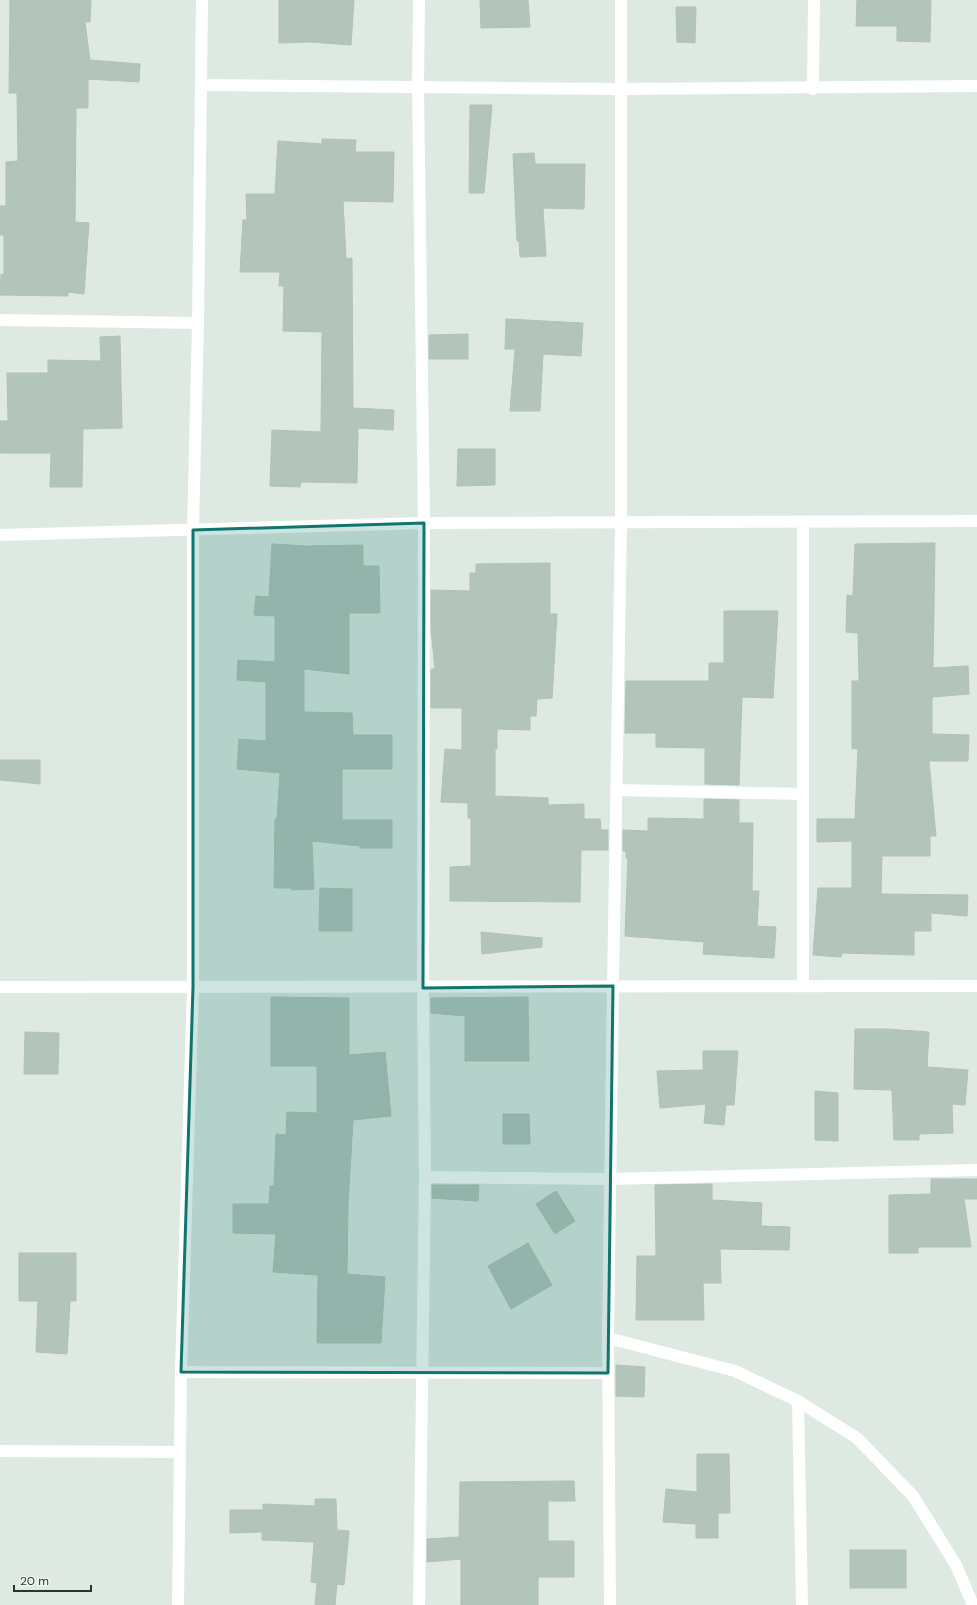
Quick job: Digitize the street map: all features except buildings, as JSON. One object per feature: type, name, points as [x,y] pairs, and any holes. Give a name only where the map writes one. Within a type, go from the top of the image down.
[{"type":"street","points":[[178,1605],[181,1372],[193,987],[193,530],[198,323],[202,0]]},
{"type":"street","points":[[419,0],[418,88],[424,524],[423,988],[425,1178],[420,1605]]},
{"type":"street","points":[[610,1605],[608,1338],[612,986],[621,524],[621,0]]},
{"type":"street","points":[[813,89],[814,0]]},
{"type":"street","points":[[201,85],[620,89],[813,89],[977,86]]},
{"type":"street","points":[[0,320],[198,323]]},
{"type":"street","points":[[0,535],[424,524],[977,521]]},
{"type":"street","points":[[803,522],[803,986]]},
{"type":"street","points":[[616,790],[803,794]]},
{"type":"street","points":[[0,987],[423,988],[612,986],[977,986]]},
{"type":"street","points":[[425,1178],[610,1179],[977,1170]]},
{"type":"street","points":[[608,1338],[735,1371],[798,1401],[857,1438],[914,1496],[956,1565],[973,1605]]},
{"type":"street","points":[[181,1372],[422,1371],[608,1373]]},
{"type":"street","points":[[798,1401],[802,1605]]},
{"type":"street","points":[[0,1451],[180,1452]]},
{"type":"highlighted area","points":[[424,523],[423,988],[613,986],[608,1373],[181,1372],[193,987],[193,530]]}]
